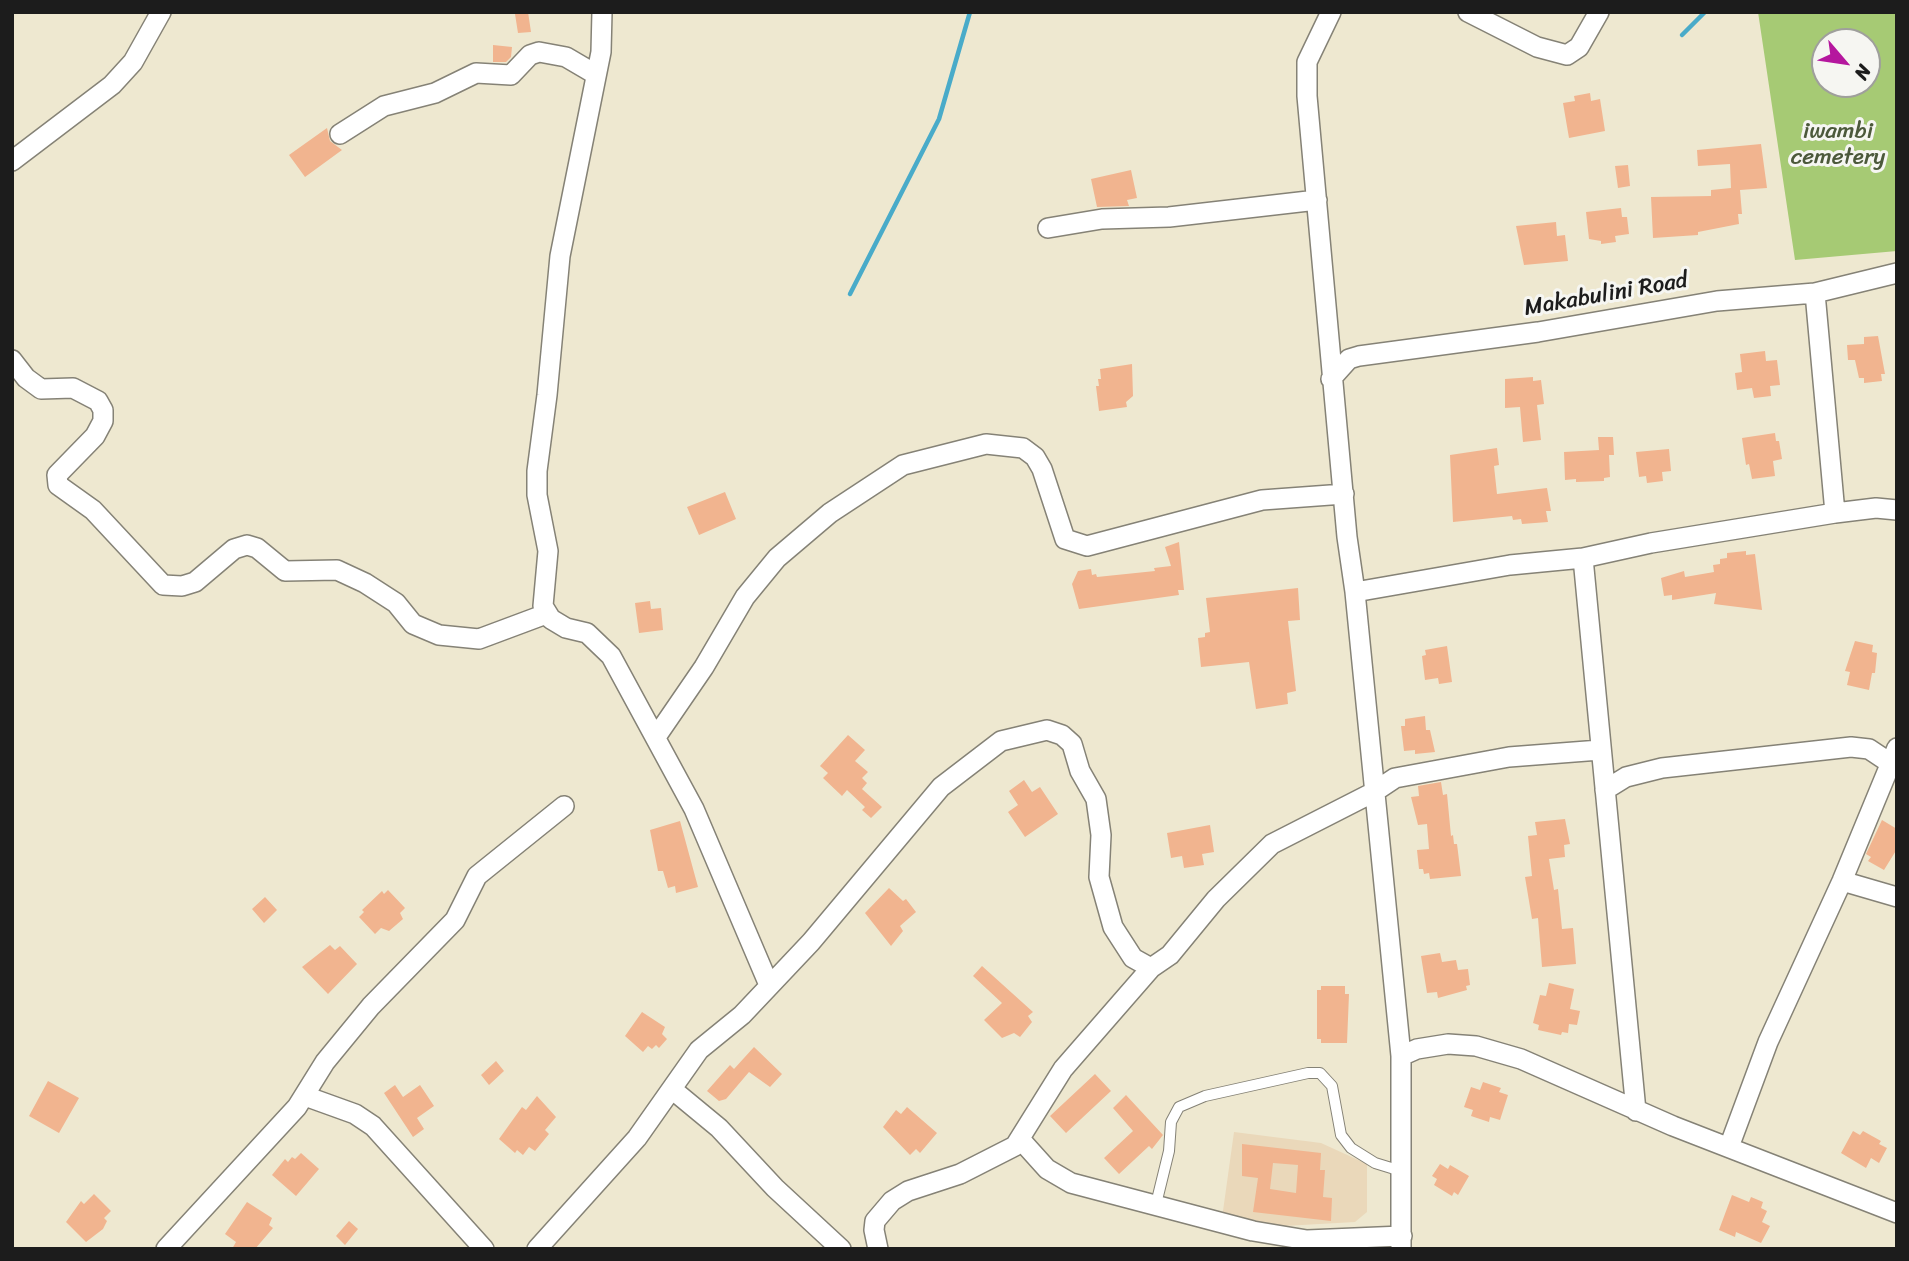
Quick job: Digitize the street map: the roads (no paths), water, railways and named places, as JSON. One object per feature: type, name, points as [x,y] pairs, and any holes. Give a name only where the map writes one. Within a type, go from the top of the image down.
[{"type":"street","points":[[12,161],[112,85],[133,62],[161,12]]},
{"type":"street","points":[[602,12],[601,52],[560,256],[537,471],[537,495],[548,551],[543,606],[546,614],[566,628],[587,633],[601,643],[694,809],[769,985]]},
{"type":"street","points":[[1020,1139],[1047,1169],[1071,1183],[1283,1237],[1402,1243],[1401,1056],[1331,379],[1306,73],[1311,51],[1331,12]]},
{"type":"street","points":[[1468,12],[1537,47],[1567,55],[1579,47],[1599,12]]},
{"type":"street","points":[[340,134],[384,106],[435,93],[477,73],[511,75],[530,55],[539,52],[566,57],[596,75]]},
{"type":"street","points":[[1048,228],[1102,219],[1169,217],[1317,200]]},
{"type":"street","name":"Makabulini Road","points":[[1331,379],[1349,359],[1359,356],[1538,331],[1717,301],[1815,293],[1897,273]]},
{"type":"street","points":[[1815,293],[1835,513]]},
{"type":"street","points":[[12,360],[26,378],[41,389],[73,388],[99,401],[103,410],[103,421],[95,436],[57,475],[58,485],[93,510],[163,585],[182,586],[195,582],[234,549],[247,545],[257,548],[285,570],[337,570],[365,583],[396,603],[413,624],[439,635],[479,639],[546,614]]},
{"type":"street","points":[[656,737],[704,667],[745,597],[777,558],[830,513],[903,465],[986,444],[1023,448],[1035,457],[1042,469],[1058,526],[1065,539],[1087,546],[1130,537],[1262,500],[1344,494]]},
{"type":"street","points":[[1355,592],[1510,565],[1583,558],[1651,543],[1835,513],[1876,508],[1897,510]]},
{"type":"street","points":[[1583,558],[1636,1111]]},
{"type":"street","points":[[537,1249],[637,1138],[699,1050],[742,1015],[832,918],[941,787],[1001,741],[1046,730],[1062,735],[1072,744],[1080,771],[1096,799],[1101,835],[1099,877],[1113,927],[1133,958],[1151,968]]},
{"type":"street","points":[[1605,790],[1626,777],[1662,768],[1851,747],[1894,755],[1842,881],[1768,1042],[1729,1147]]},
{"type":"street","points":[[878,1249],[875,1221],[892,1201],[908,1191],[983,1163],[1008,1150],[1020,1139],[1063,1069],[1151,968],[1170,955],[1216,899],[1272,844],[1374,792],[1395,778],[1442,767],[1520,756],[1600,750]]},
{"type":"street","points":[[166,1249],[305,1096],[325,1062],[351,1029],[455,920],[477,876],[564,806]]},
{"type":"street","points":[[1842,881],[1897,897]]},
{"type":"street","points":[[1401,1056],[1434,1045],[1476,1046],[1562,1076],[1636,1111],[1897,1213]]},
{"type":"street","points":[[673,1090],[719,1128],[775,1188],[841,1249]]},
{"type":"street","points":[[305,1096],[355,1114],[373,1126],[484,1249]]},
{"type":"lane","points":[[1156,1204],[1169,1151],[1171,1122],[1179,1107],[1205,1096],[1308,1073],[1320,1073],[1332,1086],[1341,1135],[1351,1148],[1375,1163],[1403,1172]]},
{"type":"waterway","points":[[850,294],[939,119],[970,12]]},
{"type":"waterway","points":[[1682,35],[1705,12]]},
{"type":"park label","name":"iwambi cemetery","points":[[1838,145]]}]
